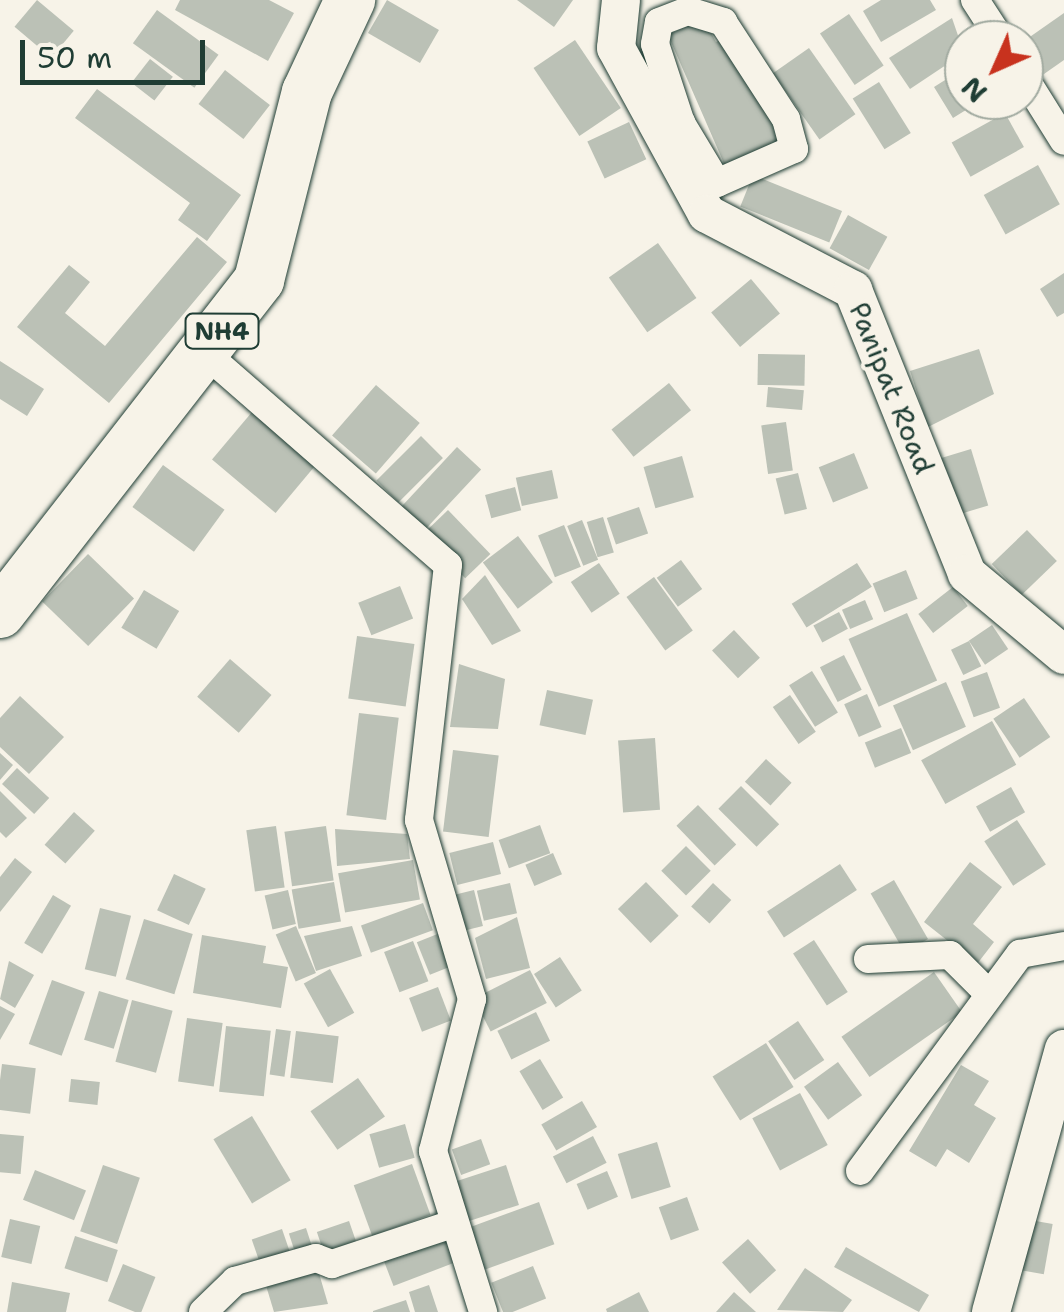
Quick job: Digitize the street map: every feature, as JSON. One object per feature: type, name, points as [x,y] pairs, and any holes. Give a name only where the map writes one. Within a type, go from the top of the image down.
[{"type":"highway","name":"NH4","points":[[0,612],[206,354],[259,280],[308,92],[350,0]]},
{"type":"street","name":"Panipat Road","points":[[620,0],[616,48],[671,127],[706,214],[852,290],[967,574],[1064,655]]},
{"type":"street","points":[[688,11],[724,22],[786,118],[794,149],[717,183],[671,127],[655,44],[659,22],[688,11]]},
{"type":"street","points":[[1044,108],[1064,140]]},
{"type":"street","points":[[206,354],[448,565],[419,820],[472,998],[433,1152],[449,1225],[483,1312]]},
{"type":"street","points":[[860,1171],[988,992],[1020,954],[1064,946]]},
{"type":"street","points":[[868,959],[950,955],[988,992]]},
{"type":"street","points":[[991,1312],[1064,1049]]},
{"type":"street","points":[[203,1312],[235,1280],[316,1258],[332,1264],[449,1225]]},
{"type":"building","points":[[37,0],[74,31],[51,58],[15,27]]},
{"type":"building","points":[[180,0],[269,0],[294,13],[268,61],[175,10]]},
{"type":"building","points":[[387,0],[439,30],[420,63],[368,33]]},
{"type":"building","points":[[517,0],[573,0],[554,27]]},
{"type":"building","points":[[881,0],[930,0],[936,10],[881,42],[863,11]]},
{"type":"building","points":[[157,10],[218,55],[194,88],[133,43]]},
{"type":"building","points":[[1064,13],[1064,60],[1044,74],[1044,27]]},
{"type":"building","points":[[849,14],[884,65],[855,85],[820,34]]},
{"type":"building","points":[[703,18],[716,42],[729,36],[782,141],[726,168],[668,35]]},
{"type":"building","points":[[944,23],[944,66],[910,89],[889,58]]},
{"type":"building","points":[[575,40],[621,108],[579,136],[534,68]]},
{"type":"building","points":[[809,48],[855,114],[819,140],[773,73]]},
{"type":"building","points":[[150,59],[173,77],[154,100],[132,83]]},
{"type":"building","points":[[225,70],[270,105],[243,139],[199,104]]},
{"type":"building","points":[[944,81],[944,103],[934,87]]},
{"type":"building","points":[[879,82],[911,133],[885,149],[853,98]]},
{"type":"building","points":[[97,89],[241,195],[207,241],[178,220],[190,203],[75,118]]},
{"type":"building","points":[[992,120],[1009,120],[1024,147],[971,177],[952,143]]},
{"type":"building","points":[[629,122],[646,159],[605,179],[587,141]]},
{"type":"building","points":[[1038,165],[1060,204],[1006,234],[984,195]]},
{"type":"building","points":[[753,175],[842,211],[829,242],[740,207]]},
{"type":"building","points":[[848,215],[887,237],[869,270],[830,248]]},
{"type":"building","points":[[197,237],[227,262],[109,403],[17,327],[69,265],[90,282],[65,313],[105,346]]},
{"type":"building","points":[[658,243],[696,298],[647,332],[609,277]]},
{"type":"building","points":[[1064,273],[1064,313],[1057,317],[1040,289]]},
{"type":"building","points":[[751,279],[780,313],[740,347],[711,312]]},
{"type":"building","points":[[979,349],[994,394],[928,427],[910,371]]},
{"type":"building","points":[[758,354],[805,355],[804,386],[757,385]]},
{"type":"building","points":[[0,361],[44,389],[27,416],[0,399]]},
{"type":"building","points":[[669,383],[691,410],[634,457],[611,430]]},
{"type":"building","points":[[376,385],[420,423],[376,474],[332,436]]},
{"type":"building","points":[[768,387],[804,390],[802,410],[766,407]]},
{"type":"building","points":[[257,406],[321,459],[276,513],[212,460]]},
{"type":"building","points":[[786,422],[793,471],[768,474],[761,425]]},
{"type":"building","points":[[421,436],[443,458],[398,502],[376,481]]},
{"type":"building","points":[[457,447],[481,470],[425,530],[400,508]]},
{"type":"building","points":[[971,449],[988,505],[959,514],[941,458]]},
{"type":"building","points":[[854,453],[868,488],[833,502],[819,467]]},
{"type":"building","points":[[682,456],[694,497],[655,508],[644,467]]},
{"type":"building","points":[[163,465],[224,510],[194,552],[132,507]]},
{"type":"building","points":[[552,470],[558,498],[522,506],[516,478]]},
{"type":"building","points":[[798,473],[807,509],[785,514],[776,479]]},
{"type":"building","points":[[515,487],[521,510],[491,518],[485,495]]},
{"type":"building","points":[[639,507],[648,533],[616,545],[607,518]]},
{"type":"building","points":[[448,510],[490,554],[465,578],[423,534]]},
{"type":"building","points":[[603,517],[614,552],[598,557],[587,522]]},
{"type":"building","points":[[582,520],[598,560],[583,566],[567,526]]},
{"type":"building","points":[[564,525],[581,567],[555,577],[538,535]]},
{"type":"building","points":[[1027,530],[1057,561],[1022,595],[992,564]]},
{"type":"building","points":[[518,536],[553,582],[518,609],[483,562]]},
{"type":"building","points":[[88,554],[134,598],[88,646],[42,601]]},
{"type":"building","points":[[681,560],[702,589],[678,607],[657,578]]},
{"type":"building","points":[[599,563],[620,594],[592,613],[571,582]]},
{"type":"building","points":[[857,563],[872,587],[807,628],[792,604]]},
{"type":"building","points":[[906,570],[918,599],[884,612],[873,583]]},
{"type":"building","points":[[485,575],[521,631],[492,645],[462,599]]},
{"type":"building","points":[[654,577],[693,630],[665,650],[626,597]]},
{"type":"building","points":[[400,586],[413,618],[371,635],[358,603]]},
{"type":"building","points":[[953,587],[968,606],[933,633],[918,614]]},
{"type":"building","points":[[144,590],[179,611],[156,649],[121,628]]},
{"type":"building","points":[[865,600],[873,619],[850,629],[842,610]]},
{"type":"building","points":[[839,612],[848,629],[822,642],[813,626]]},
{"type":"building","points":[[907,613],[937,681],[879,707],[849,639]]},
{"type":"building","points":[[992,625],[1008,649],[985,665],[969,641]]},
{"type":"building","points":[[734,630],[760,658],[738,678],[712,650]]},
{"type":"building","points":[[357,636],[414,644],[406,706],[348,698]]},
{"type":"building","points":[[969,641],[981,666],[963,675],[951,650]]},
{"type":"building","points":[[844,655],[862,690],[838,702],[820,667]]},
{"type":"building","points":[[230,659],[272,695],[239,733],[197,697]]},
{"type":"building","points":[[459,664],[505,679],[498,729],[450,727]]},
{"type":"building","points":[[812,671],[838,713],[815,727],[789,685]]},
{"type":"building","points":[[987,672],[1000,708],[974,717],[961,682]]},
{"type":"building","points":[[946,682],[966,727],[913,750],[893,706]]},
{"type":"building","points":[[547,690],[593,700],[585,735],[540,725]]},
{"type":"building","points":[[867,694],[882,727],[859,737],[844,704]]},
{"type":"building","points":[[790,695],[816,732],[799,744],[773,707]]},
{"type":"building","points":[[20,696],[64,737],[29,774],[0,747],[0,718]]},
{"type":"building","points":[[1024,698],[1050,737],[1020,758],[993,719]]},
{"type":"building","points":[[359,713],[399,718],[386,820],[346,815]]},
{"type":"building","points":[[992,721],[1016,765],[945,804],[921,760]]},
{"type":"building","points":[[901,728],[911,753],[875,768],[865,743]]},
{"type":"building","points":[[655,738],[660,810],[623,812],[618,741]]},
{"type":"building","points":[[453,750],[499,756],[489,837],[443,831]]},
{"type":"building","points":[[0,753],[13,765],[0,780]]},
{"type":"building","points":[[766,759],[792,783],[770,806],[745,782]]},
{"type":"building","points":[[17,768],[49,798],[34,814],[2,784]]},
{"type":"building","points":[[741,786],[779,824],[757,847],[718,809]]},
{"type":"building","points":[[1011,787],[1025,812],[990,832],[976,806]]},
{"type":"building","points":[[0,791],[27,818],[6,838],[0,832]]},
{"type":"building","points":[[698,805],[736,845],[715,865],[676,826]]},
{"type":"building","points":[[74,812],[95,831],[65,863],[45,845]]},
{"type":"building","points":[[1017,820],[1046,864],[1013,886],[984,841]]},
{"type":"building","points":[[540,825],[550,853],[509,868],[499,840]]},
{"type":"building","points":[[276,826],[285,887],[255,892],[246,830]]},
{"type":"building","points":[[326,826],[334,880],[292,886],[284,832]]},
{"type":"building","points":[[335,829],[407,834],[410,859],[337,866]]},
{"type":"building","points":[[493,842],[501,874],[457,885],[449,853]]},
{"type":"building","points":[[686,846],[711,871],[686,895],[661,871]]},
{"type":"building","points":[[553,853],[562,874],[534,886],[525,865]]},
{"type":"building","points":[[15,858],[32,872],[0,912],[0,877]]},
{"type":"building","points":[[413,860],[420,899],[345,913],[338,873]]},
{"type":"building","points":[[970,862],[1002,887],[973,924],[994,942],[977,964],[924,922]]},
{"type":"building","points":[[840,864],[857,890],[784,937],[767,911]]},
{"type":"building","points":[[174,874],[206,889],[189,925],[157,910]]},
{"type":"building","points":[[894,880],[928,939],[905,952],[871,894]]},
{"type":"building","points":[[334,882],[341,921],[299,929],[292,889]]},
{"type":"building","points":[[646,882],[679,916],[651,943],[618,909]]},
{"type":"building","points":[[510,883],[517,913],[484,921],[477,891]]},
{"type":"building","points":[[713,883],[731,900],[709,923],[691,906]]},
{"type":"building","points":[[288,890],[296,924],[272,930],[265,895]]},
{"type":"building","points":[[474,890],[483,926],[460,932],[451,896]]},
{"type":"building","points":[[53,895],[71,906],[42,954],[24,943]]},
{"type":"building","points":[[423,903],[433,930],[371,953],[361,926]]},
{"type":"building","points":[[100,908],[131,916],[116,977],[85,969]]},
{"type":"building","points":[[517,917],[530,968],[486,979],[475,938]]},
{"type":"building","points":[[144,919],[193,934],[174,994],[126,979]]},
{"type":"building","points":[[296,926],[316,973],[296,982],[276,935]]},
{"type":"building","points":[[352,926],[362,956],[316,971],[304,936]]},
{"type":"building","points":[[440,933],[453,965],[430,975],[417,942]]},
{"type":"building","points":[[202,935],[266,946],[263,963],[288,967],[281,1008],[193,993]]},
{"type":"building","points":[[814,940],[848,992],[827,1006],[793,954]]},
{"type":"building","points":[[413,941],[428,981],[399,992],[384,952]]},
{"type":"building","points":[[560,957],[582,991],[556,1007],[534,974]]},
{"type":"building","points":[[9,961],[34,975],[15,1008],[0,999]]},
{"type":"building","points":[[330,969],[354,1013],[328,1027],[304,984]]},
{"type":"building","points":[[530,970],[547,1003],[491,1032],[474,999]]},
{"type":"building","points":[[934,972],[962,1012],[870,1077],[841,1037]]},
{"type":"building","points":[[52,980],[85,992],[62,1056],[29,1044]]},
{"type":"building","points":[[438,987],[451,1021],[422,1032],[409,998]]},
{"type":"building","points":[[99,991],[129,1000],[114,1049],[84,1040]]},
{"type":"building","points":[[132,1000],[173,1011],[156,1073],[115,1062]]},
{"type":"building","points":[[0,1006],[15,1014],[0,1040]]},
{"type":"building","points":[[536,1012],[550,1041],[511,1060],[497,1031]]},
{"type":"building","points":[[187,1018],[223,1023],[214,1086],[178,1081]]},
{"type":"building","points":[[798,1021],[824,1060],[794,1080],[768,1041]]},
{"type":"building","points":[[226,1026],[271,1031],[264,1096],[219,1092]]},
{"type":"building","points":[[276,1029],[291,1031],[284,1077],[270,1075]]},
{"type":"building","points":[[296,1031],[339,1036],[333,1083],[290,1078]]},
{"type":"building","points":[[766,1043],[794,1087],[740,1120],[713,1076]]},
{"type":"building","points":[[540,1059],[563,1098],[543,1110],[519,1071]]},
{"type":"building","points":[[838,1062],[862,1095],[828,1120],[804,1087]]},
{"type":"building","points":[[2,1064],[36,1068],[30,1114],[0,1110]]},
{"type":"building","points":[[961,1065],[989,1081],[974,1105],[996,1118],[969,1163],[947,1149],[936,1167],[909,1151]]},
{"type":"building","points":[[358,1078],[385,1117],[337,1150],[310,1111]]},
{"type":"building","points":[[71,1079],[100,1082],[97,1105],[69,1102]]},
{"type":"building","points":[[800,1093],[828,1145],[780,1170],[752,1118]]},
{"type":"building","points":[[582,1101],[597,1127],[556,1150],[541,1124]]},
{"type":"building","points":[[252,1116],[291,1180],[252,1203],[213,1139]]},
{"type":"building","points":[[405,1124],[415,1158],[379,1168],[369,1134]]},
{"type":"building","points":[[0,1134],[24,1136],[21,1174],[0,1172]]},
{"type":"building","points":[[593,1136],[607,1163],[567,1183],[553,1156]]},
{"type":"building","points":[[481,1139],[490,1164],[461,1175],[452,1150]]},
{"type":"building","points":[[657,1142],[671,1187],[632,1199],[618,1154]]},
{"type":"building","points":[[412,1164],[430,1215],[372,1236],[354,1185]]},
{"type":"building","points":[[103,1165],[140,1178],[117,1244],[80,1231]]},
{"type":"building","points":[[506,1165],[519,1205],[460,1224],[447,1184]]},
{"type":"building","points":[[35,1170],[86,1191],[74,1220],[23,1200]]},
{"type":"building","points":[[607,1171],[618,1197],[588,1210],[577,1184]]},
{"type":"building","points":[[687,1197],[699,1230],[671,1240],[659,1207]]},
{"type":"building","points":[[539,1202],[554,1244],[481,1271],[466,1229]]},
{"type":"building","points":[[10,1219],[40,1226],[31,1264],[1,1257]]},
{"type":"building","points":[[1030,1220],[1053,1224],[1044,1274],[1021,1270]]},
{"type":"building","points":[[349,1221],[359,1250],[327,1261],[317,1232]]},
{"type":"building","points":[[306,1228],[314,1253],[297,1258],[289,1234]]},
{"type":"building","points":[[282,1229],[293,1261],[263,1272],[252,1239]]},
{"type":"building","points":[[442,1231],[454,1263],[394,1286],[381,1254]]},
{"type":"building","points":[[75,1236],[118,1250],[107,1282],[64,1268]]},
{"type":"building","points":[[748,1239],[776,1270],[750,1294],[722,1262]]},
{"type":"building","points":[[846,1247],[929,1295],[919,1312],[834,1267]]},
{"type":"building","points":[[316,1263],[328,1304],[274,1312],[264,1279]]},
{"type":"building","points":[[123,1264],[155,1277],[141,1312],[108,1301]]},
{"type":"building","points":[[533,1266],[546,1298],[503,1312],[491,1283]]},
{"type":"building","points":[[805,1268],[852,1300],[843,1312],[777,1310]]},
{"type":"building","points":[[12,1282],[70,1293],[66,1312],[7,1312]]},
{"type":"building","points":[[429,1285],[438,1312],[415,1312],[409,1292]]},
{"type":"building","points":[[639,1292],[649,1312],[607,1312],[606,1309]]},
{"type":"building","points":[[734,1292],[756,1312],[716,1312]]},
{"type":"building","points":[[406,1300],[410,1312],[373,1312],[373,1311]]}]
